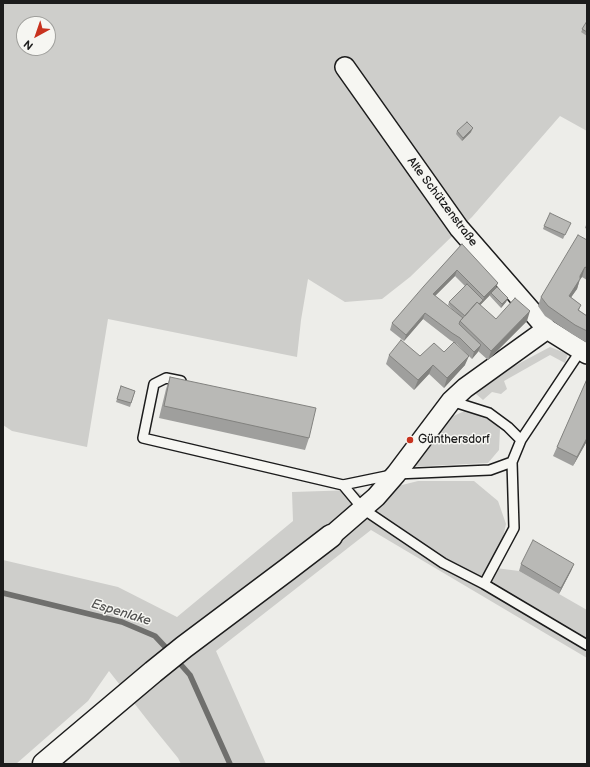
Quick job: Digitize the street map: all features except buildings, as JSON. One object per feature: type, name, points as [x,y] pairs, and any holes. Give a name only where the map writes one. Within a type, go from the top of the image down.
[{"type":"street","name":"Alte Schützenstraße","points":[[345,67],[459,228],[546,329],[584,352]]},
{"type":"street","points":[[44,764],[184,647],[288,569],[369,503],[392,478],[451,401],[465,388],[546,329]]},
{"type":"lane","points":[[484,584],[514,528],[512,462],[521,440],[584,352]]},
{"type":"lane","points":[[189,383],[166,378],[154,384],[143,438],[343,485],[392,478],[490,470],[512,462]]},
{"type":"lane","points":[[451,401],[489,413],[508,427],[521,440]]},
{"type":"lane","points":[[343,485],[369,503],[443,563],[484,584],[587,645]]},
{"type":"shaded area","points":[[3,3],[587,3],[587,131],[560,116],[472,217],[410,277],[382,299],[345,302],[308,279],[301,320],[297,357],[108,319],[87,447],[12,431],[3,425]]},
{"type":"shaded area","points":[[550,347],[568,354],[565,363],[550,355],[504,381],[507,389],[501,394],[492,392],[483,400],[475,393],[501,373]]},
{"type":"shaded area","points":[[469,409],[487,416],[500,429],[499,450],[488,463],[408,467],[449,418]]},
{"type":"shaded area","points":[[418,481],[474,481],[498,501],[506,524],[502,542],[488,567],[519,571],[587,610],[587,658],[371,530],[216,651],[266,764],[181,764],[178,758],[109,671],[88,701],[16,764],[3,764],[3,560],[118,587],[177,617],[293,521],[292,492],[355,490],[376,505],[398,486]]},
{"type":"waterway","name":"Espenlake","points":[[3,593],[122,622],[155,636],[170,652]]},
{"type":"waterway","name":"Espenlake","points":[[175,658],[190,675],[230,764]]},
{"type":"place","name":"Günthersdorf","points":[[410,440]]}]
